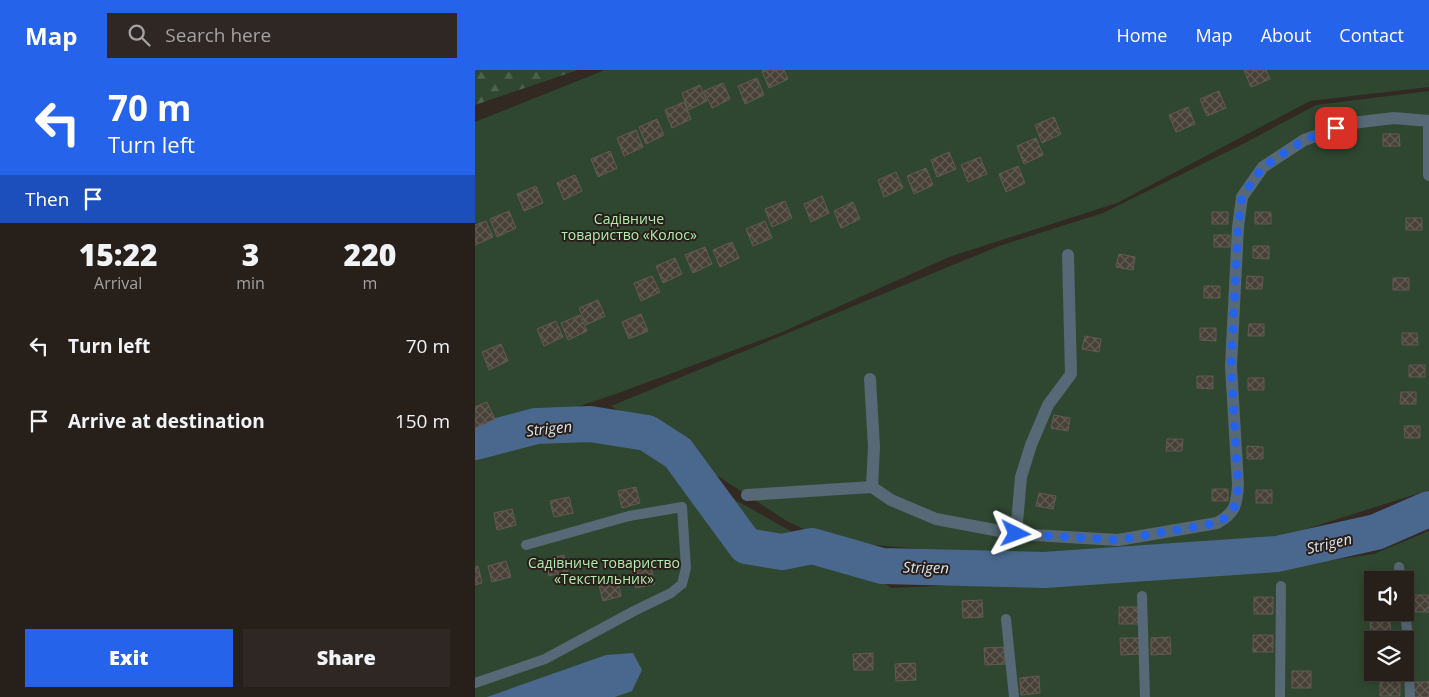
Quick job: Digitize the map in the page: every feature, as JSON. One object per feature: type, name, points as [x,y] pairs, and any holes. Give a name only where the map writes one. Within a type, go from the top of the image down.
[{"type":"street","points":[[747,495],[872,487],[891,500],[936,519],[1016,534],[1118,540],[1217,523],[1231,515],[1237,500],[1238,484],[1231,366],[1238,228],[1242,196],[1263,167],[1304,140],[1352,123],[1394,118],[1429,121],[1429,175]]},
{"type":"street","points":[[1016,534],[1021,477],[1031,445],[1048,405],[1071,374],[1068,256]]},
{"type":"street","points":[[870,379],[874,447],[872,487]]},
{"type":"lane","points":[[475,683],[545,659],[671,593],[682,584],[686,568],[682,507],[629,516],[526,544]]},
{"type":"lane","points":[[1399,567],[1400,571]]},
{"type":"lane","points":[[1280,697],[1281,586]]},
{"type":"lane","points":[[1142,596],[1145,697]]},
{"type":"lane","points":[[1006,619],[1014,697]]},
{"type":"lane","points":[[1406,621],[1410,697]]},
{"type":"green space","points":[[475,70],[578,70],[475,105]]},
{"type":"green space","name":"Садівниче товариство «Колос»","points":[[605,70],[1429,70],[1429,87],[1310,101],[1117,203],[949,257],[780,333],[613,395],[475,440],[475,122]]},
{"type":"green space","points":[[1429,91],[1429,490],[1265,542],[1089,556],[922,549],[828,541],[785,520],[611,406],[999,246],[1103,213],[1243,144],[1316,105]]},
{"type":"green space","name":"Садівниче товариство «Текстильник»","points":[[537,433],[634,443],[892,588],[1255,571],[1374,554],[1429,531],[1429,697],[475,697],[475,450]]},
{"type":"water","points":[[633,653],[642,670],[632,691],[615,697],[487,697],[606,655]]},
{"type":"building","points":[[784,70],[788,79],[769,88],[762,71]]},
{"type":"building","points":[[1244,70],[1266,70],[1270,79],[1251,87]]},
{"type":"building","points":[[757,78],[764,95],[745,104],[738,86]]},
{"type":"building","points":[[723,83],[730,99],[712,108],[704,91]]},
{"type":"building","points":[[700,85],[707,101],[688,110],[682,93]]},
{"type":"building","points":[[1219,91],[1226,108],[1207,116],[1200,99]]},
{"type":"building","points":[[684,102],[691,119],[672,128],[665,110]]},
{"type":"building","points":[[1188,107],[1195,124],[1176,132],[1169,115]]},
{"type":"building","points":[[1054,117],[1061,134],[1042,143],[1035,125]]},
{"type":"building","points":[[657,119],[664,135],[646,144],[639,127]]},
{"type":"building","points":[[636,130],[643,147],[624,156],[617,138]]},
{"type":"building","points":[[1383,134],[1399,134],[1400,146],[1383,146]]},
{"type":"building","points":[[1036,138],[1043,155],[1024,164],[1017,146]]},
{"type":"building","points":[[610,151],[617,168],[598,177],[591,159]]},
{"type":"building","points":[[949,152],[956,169],[937,177],[931,160]]},
{"type":"building","points":[[980,157],[987,174],[968,182],[961,165]]},
{"type":"building","points":[[1018,166],[1025,183],[1006,192],[999,174]]},
{"type":"building","points":[[926,168],[933,185],[914,194],[907,176]]},
{"type":"building","points":[[896,172],[903,188],[884,197],[878,180]]},
{"type":"building","points":[[575,175],[582,191],[564,200],[557,183]]},
{"type":"building","points":[[536,186],[543,203],[524,211],[517,194]]},
{"type":"building","points":[[822,196],[829,213],[811,222],[804,204]]},
{"type":"building","points":[[785,201],[792,218],[772,227],[765,209]]},
{"type":"building","points":[[853,202],[860,219],[841,228],[834,211]]},
{"type":"building","points":[[509,211],[516,228],[497,237],[490,219]]},
{"type":"building","points":[[1212,212],[1228,212],[1228,224],[1212,224]]},
{"type":"building","points":[[1255,212],[1271,212],[1271,224],[1255,224]]},
{"type":"building","points":[[1406,218],[1422,218],[1422,230],[1406,230]]},
{"type":"building","points":[[486,221],[493,237],[475,245],[475,225]]},
{"type":"building","points":[[765,221],[772,238],[753,246],[746,229]]},
{"type":"building","points":[[1214,235],[1230,235],[1230,247],[1214,247]]},
{"type":"building","points":[[732,242],[739,258],[720,267],[713,250]]},
{"type":"building","points":[[1253,246],[1269,246],[1269,259],[1253,258]]},
{"type":"building","points":[[705,247],[712,264],[693,273],[685,255]]},
{"type":"building","points":[[1119,254],[1135,257],[1133,270],[1116,267]]},
{"type":"building","points":[[675,258],[682,274],[663,283],[656,266]]},
{"type":"building","points":[[652,276],[660,292],[641,301],[634,283]]},
{"type":"building","points":[[1247,276],[1263,277],[1262,289],[1246,289]]},
{"type":"building","points":[[1393,278],[1409,278],[1409,290],[1393,290]]},
{"type":"building","points":[[1204,286],[1220,286],[1220,298],[1204,298]]},
{"type":"building","points":[[598,300],[605,316],[586,325],[579,308]]},
{"type":"building","points":[[641,314],[648,331],[629,339],[622,322]]},
{"type":"building","points":[[580,315],[587,331],[568,340],[561,323]]},
{"type":"building","points":[[556,321],[563,337],[544,346],[537,329]]},
{"type":"building","points":[[1249,324],[1264,324],[1264,336],[1248,336]]},
{"type":"building","points":[[1200,328],[1216,328],[1216,341],[1200,340]]},
{"type":"building","points":[[1402,333],[1417,333],[1418,345],[1402,345]]},
{"type":"building","points":[[1085,336],[1101,339],[1099,352],[1082,349]]},
{"type":"building","points":[[501,344],[508,361],[489,370],[482,352]]},
{"type":"building","points":[[1409,365],[1425,365],[1425,377],[1409,377]]},
{"type":"building","points":[[1197,376],[1213,376],[1213,389],[1197,388]]},
{"type":"building","points":[[1248,378],[1264,378],[1264,390],[1248,390]]},
{"type":"building","points":[[1401,392],[1416,392],[1416,404],[1400,404]]},
{"type":"building","points":[[487,402],[495,419],[475,428],[475,407]]},
{"type":"building","points":[[1054,415],[1070,418],[1068,431],[1051,428]]},
{"type":"building","points":[[1404,426],[1420,426],[1420,438],[1405,438]]},
{"type":"building","points":[[1167,439],[1183,439],[1182,451],[1166,451]]},
{"type":"building","points":[[1247,446],[1263,447],[1263,459],[1247,459]]},
{"type":"building","points":[[636,487],[640,503],[622,508],[618,491]]},
{"type":"building","points":[[1212,489],[1228,489],[1228,501],[1212,501]]},
{"type":"building","points":[[1256,490],[1272,490],[1272,503],[1256,503]]},
{"type":"building","points":[[1039,493],[1056,496],[1053,509],[1036,506]]},
{"type":"building","points":[[569,497],[573,513],[554,517],[550,501]]},
{"type":"building","points":[[512,509],[516,525],[497,530],[494,513]]},
{"type":"building","points":[[564,555],[568,572],[549,576],[546,560]]},
{"type":"building","points":[[506,561],[511,577],[492,582],[488,566]]},
{"type":"building","points":[[478,566],[482,583],[475,585],[475,567]]},
{"type":"building","points":[[651,567],[655,584],[636,588],[632,572]]},
{"type":"building","points":[[618,580],[621,596],[603,601],[599,585]]},
{"type":"building","points":[[1414,595],[1429,595],[1429,612],[1414,612]]},
{"type":"building","points":[[1254,597],[1273,597],[1273,614],[1254,614]]},
{"type":"building","points":[[982,600],[983,617],[963,618],[962,601]]},
{"type":"building","points":[[1119,607],[1138,607],[1138,624],[1119,624]]},
{"type":"building","points":[[1370,621],[1390,621],[1391,631],[1371,631]]},
{"type":"building","points":[[1253,635],[1273,635],[1273,652],[1253,652]]},
{"type":"building","points":[[1170,637],[1171,654],[1151,655],[1151,638]]},
{"type":"building","points":[[1120,638],[1140,638],[1140,654],[1121,655]]},
{"type":"building","points":[[1004,647],[1005,664],[985,665],[984,648]]},
{"type":"building","points":[[873,653],[873,670],[854,670],[853,654]]},
{"type":"building","points":[[915,663],[916,680],[896,681],[895,664]]},
{"type":"building","points":[[1292,671],[1311,671],[1311,688],[1292,688]]},
{"type":"building","points":[[1039,676],[1040,693],[1021,695],[1020,678]]},
{"type":"building","points":[[1380,681],[1400,681],[1400,696],[1380,696]]},
{"type":"building","points":[[1413,682],[1429,682],[1429,697],[1413,697]]},
{"type":"waterway","name":"Strigen","points":[[475,442],[536,426],[590,424],[647,433],[678,453],[746,546],[782,552],[812,546],[882,566],[1044,570],[1277,554],[1376,532],[1429,509]]},
{"type":"route","points":[[1016,534],[1118,540],[1217,523],[1231,515],[1237,500],[1238,484],[1231,366],[1238,228],[1242,196],[1263,167],[1304,140],[1336,128]]}]
